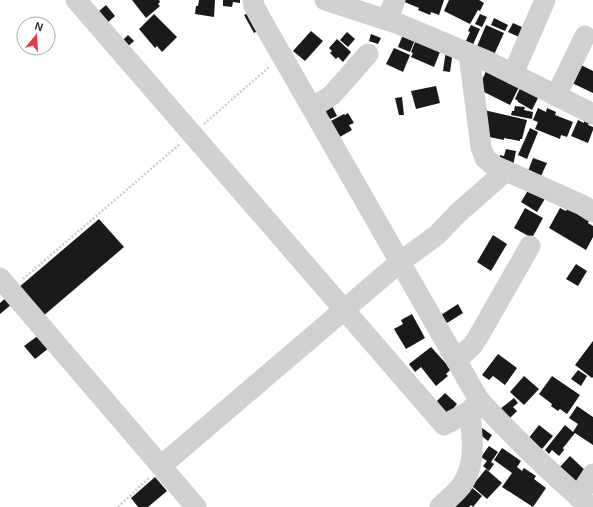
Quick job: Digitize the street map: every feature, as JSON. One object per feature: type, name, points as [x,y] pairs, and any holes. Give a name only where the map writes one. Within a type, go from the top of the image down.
[{"type":"street","points":[[76,0],[444,425],[474,405]]},
{"type":"street","points":[[253,0],[254,6],[282,56],[456,360],[474,405],[472,464],[462,485],[440,507]]},
{"type":"street","points":[[325,0],[357,5],[387,20],[513,74],[593,114]]},
{"type":"street","points":[[387,20],[395,0]]},
{"type":"street","points":[[513,74],[545,0]]},
{"type":"street","points":[[556,96],[585,36]]},
{"type":"street","points":[[312,108],[332,95],[368,54]]},
{"type":"street","points":[[469,54],[481,147],[485,158],[492,165],[582,205],[593,212]]},
{"type":"street","points":[[161,466],[345,311],[400,262],[437,235],[458,213],[506,171]]},
{"type":"street","points":[[456,360],[472,346],[478,337],[530,246]]},
{"type":"street","points":[[5,284],[196,507]]},
{"type":"street","points":[[474,405],[504,426],[576,501],[593,474]]},
{"type":"path","points":[[5,284],[192,134],[282,56]]},
{"type":"path","points":[[118,507],[161,466]]},
{"type":"building","points":[[132,0],[159,0],[160,2],[158,4],[160,6],[146,18]]},
{"type":"building","points":[[199,0],[215,0],[214,17],[195,14],[196,6],[198,6]]},
{"type":"building","points":[[223,0],[240,0],[240,3],[233,2],[232,7],[223,6]]},
{"type":"building","points":[[402,0],[444,0],[439,15],[431,12],[430,15],[418,10],[419,8]]},
{"type":"building","points":[[449,0],[479,0],[484,3],[470,24],[444,11]]},
{"type":"building","points":[[106,5],[115,16],[106,24],[97,13]]},
{"type":"building","points":[[249,13],[259,30],[254,33],[244,15]]},
{"type":"building","points":[[154,14],[177,37],[162,52],[157,46],[155,48],[139,29]]},
{"type":"building","points":[[480,14],[487,17],[482,27],[475,24]]},
{"type":"building","points":[[494,18],[508,25],[505,31],[491,25]]},
{"type":"building","points":[[513,23],[524,28],[519,37],[508,32]]},
{"type":"building","points":[[471,25],[480,29],[472,47],[465,43],[470,32],[468,31]]},
{"type":"building","points":[[486,25],[504,33],[493,57],[476,49]]},
{"type":"building","points":[[311,31],[323,41],[305,61],[293,51]]},
{"type":"building","points":[[347,32],[355,39],[348,47],[340,40]]},
{"type":"building","points":[[404,32],[416,37],[410,52],[398,47]]},
{"type":"building","points":[[371,34],[381,38],[378,44],[369,41]]},
{"type":"building","points":[[128,35],[134,41],[126,48],[121,42]]},
{"type":"building","points":[[417,37],[442,47],[434,67],[411,57],[413,53],[411,52]]},
{"type":"building","points":[[337,39],[351,52],[343,62],[338,57],[336,59],[330,53],[332,51],[329,48]]},
{"type":"building","points":[[394,48],[410,55],[403,72],[386,64]]},
{"type":"building","points":[[446,50],[453,51],[450,72],[443,71]]},
{"type":"building","points":[[579,64],[593,71],[593,93],[570,82]]},
{"type":"building","points":[[487,69],[520,85],[510,105],[478,89]]},
{"type":"building","points":[[436,86],[440,103],[416,109],[411,91]]},
{"type":"building","points":[[520,88],[540,94],[532,110],[515,99]]},
{"type":"building","points":[[402,97],[404,115],[399,115],[395,98]]},
{"type":"building","points":[[331,104],[337,116],[328,120],[322,109]]},
{"type":"building","points":[[515,106],[525,107],[524,110],[533,112],[532,119],[511,115]]},
{"type":"building","points":[[538,108],[546,112],[547,108],[556,112],[555,115],[573,122],[567,137],[561,135],[560,139],[535,129],[538,122],[533,120]]},
{"type":"building","points":[[484,110],[527,120],[522,139],[520,139],[520,141],[504,138],[504,140],[484,136]]},
{"type":"building","points":[[348,113],[354,123],[349,125],[352,130],[338,138],[329,122]]},
{"type":"building","points":[[578,120],[584,123],[584,121],[589,123],[588,125],[593,127],[588,143],[571,136]]},
{"type":"building","points":[[530,128],[538,132],[527,159],[518,155]]},
{"type":"building","points":[[506,149],[516,151],[513,166],[499,162],[500,155],[504,156]]},
{"type":"building","points":[[533,158],[547,163],[541,176],[528,171]]},
{"type":"building","points":[[530,187],[546,197],[537,212],[521,202]]},
{"type":"building","points":[[525,208],[543,218],[532,238],[514,228]]},
{"type":"building","points":[[560,208],[566,211],[568,208],[589,221],[588,223],[593,226],[593,237],[586,250],[549,228]]},
{"type":"building","points":[[99,219],[124,247],[42,317],[18,288]]},
{"type":"building","points":[[493,235],[507,244],[491,271],[477,262]]},
{"type":"building","points":[[576,264],[587,271],[578,286],[566,279]]},
{"type":"building","points":[[7,297],[12,304],[0,314],[0,303]]},
{"type":"building","points":[[458,304],[463,313],[447,323],[441,315]]},
{"type":"building","points":[[412,314],[425,338],[406,349],[394,329],[403,324],[401,320]]},
{"type":"building","points":[[39,335],[49,348],[35,359],[24,346]]},
{"type":"building","points":[[593,341],[593,377],[592,378],[575,365]]},
{"type":"building","points":[[431,347],[451,369],[446,374],[448,376],[436,386],[421,367],[415,372],[409,364]]},
{"type":"building","points":[[498,354],[517,368],[505,385],[493,376],[489,380],[482,375]]},
{"type":"building","points":[[578,370],[587,376],[581,386],[571,379]]},
{"type":"building","points":[[524,376],[539,389],[524,405],[510,392]]},
{"type":"building","points":[[552,376],[580,395],[567,414],[560,409],[558,411],[551,406],[552,404],[539,394]]},
{"type":"building","points":[[445,393],[457,404],[448,415],[435,403]]},
{"type":"building","points":[[514,398],[518,403],[513,407],[517,411],[509,419],[500,409]]},
{"type":"building","points":[[577,406],[593,417],[593,445],[575,433],[563,448],[564,450],[559,456],[552,450],[549,454],[545,450],[565,425],[573,432],[578,424],[569,418]]},
{"type":"building","points":[[539,425],[553,436],[542,449],[528,439]]},
{"type":"building","points":[[482,428],[492,435],[488,441],[478,433]]},
{"type":"building","points":[[489,446],[498,452],[491,462],[494,464],[489,471],[483,466],[487,461],[481,457]]},
{"type":"building","points":[[502,448],[521,461],[517,467],[522,471],[524,468],[536,476],[534,479],[546,488],[533,507],[502,487],[512,473],[494,460]]},
{"type":"building","points":[[570,456],[589,474],[577,487],[558,469]]},
{"type":"building","points":[[486,469],[502,483],[487,499],[472,486]]},
{"type":"building","points":[[155,477],[167,491],[148,507],[138,507],[131,498]]},
{"type":"building","points":[[471,487],[482,496],[473,507],[471,505],[469,507],[453,507]]}]
